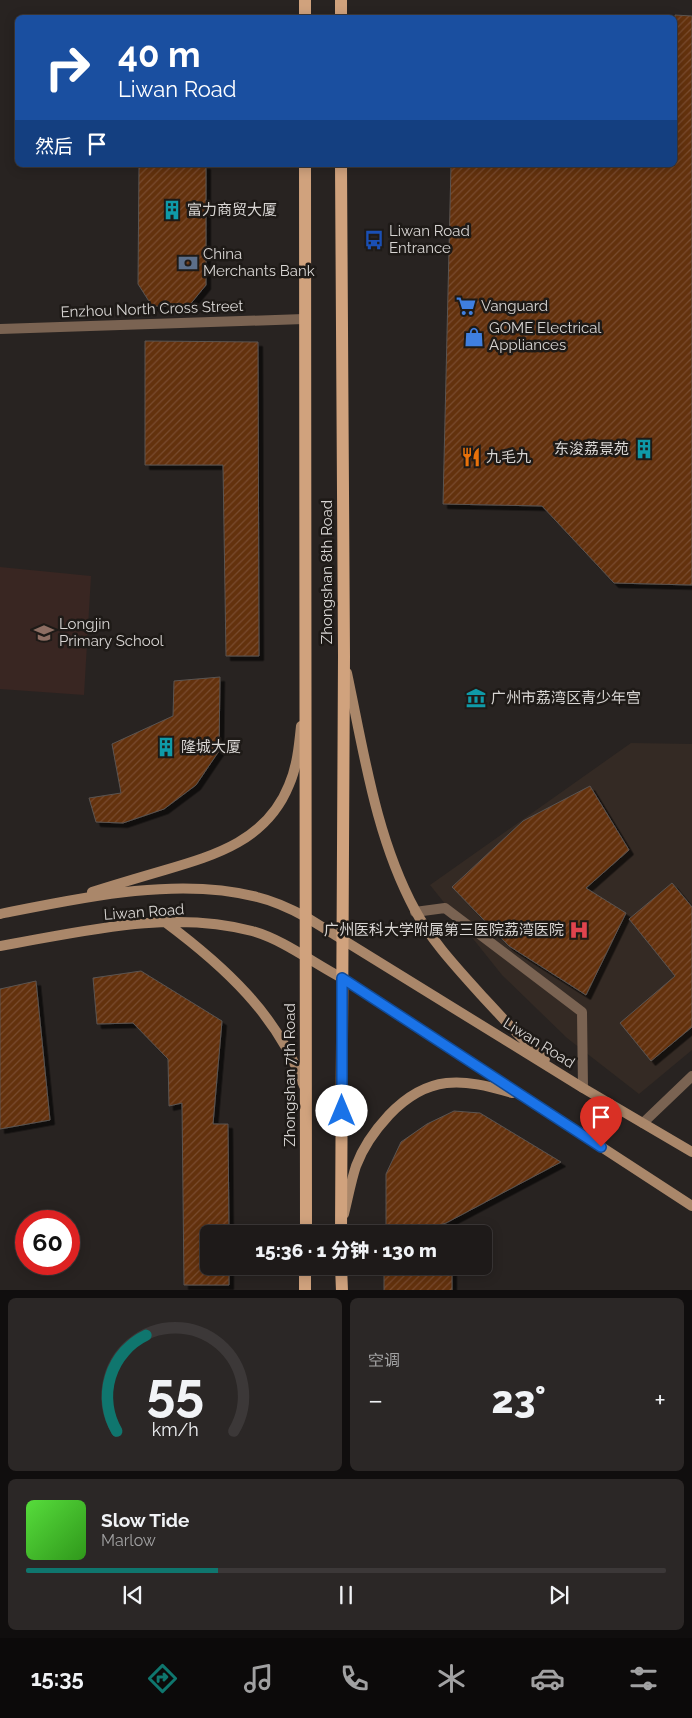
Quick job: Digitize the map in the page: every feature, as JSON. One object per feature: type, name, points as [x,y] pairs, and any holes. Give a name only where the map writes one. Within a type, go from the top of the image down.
[{"type":"main road","points":[[305,0],[305,15]]},
{"type":"main road","points":[[341,0],[341,15]]},
{"type":"main road","name":"Zhongshan 8th Road","points":[[305,167],[306,917]]},
{"type":"main road","name":"Zhongshan 8th Road","points":[[341,167],[344,656],[342,978]]},
{"type":"main road","points":[[344,656],[382,830],[397,872],[415,912],[446,956],[515,1032],[538,1054],[583,1088]]},
{"type":"main road","points":[[61,901],[208,858],[237,844],[255,832],[273,811],[289,786],[296,760],[305,685]]},
{"type":"main road","name":"Liwan Road","points":[[0,914],[61,901],[168,889],[225,892],[258,897],[306,917],[343,938],[583,1088],[692,1152]]},
{"type":"main road","name":"Zhongshan 7th Road","points":[[306,917],[306,1225]]},
{"type":"main road","points":[[165,922],[224,968],[259,1008],[287,1045],[307,1094]]},
{"type":"main road","name":"Liwan Road","points":[[0,946],[80,932],[165,922],[205,923],[253,931],[283,944],[342,978],[692,1206]]},
{"type":"main road","points":[[341,1225],[342,978]]},
{"type":"main road","points":[[342,1225],[356,1165],[366,1144],[381,1123],[400,1104],[423,1088],[443,1082],[465,1081],[524,1097]]},
{"type":"main road","points":[[305,1275],[305,1290]]},
{"type":"main road","points":[[342,1275],[342,1290]]},
{"type":"street","name":"Enzhou North Cross Street","points":[[0,329],[304,319]]},
{"type":"street","points":[[415,912],[446,908],[582,1012],[583,1088]]},
{"type":"street","points":[[643,1123],[692,1076]]},
{"type":"shaded area","name":"Longjin Primary School","points":[[0,567],[91,576],[84,695],[0,689]]},
{"type":"shaded area","name":"广州医科大学附属第三医院荔湾医院","points":[[631,743],[692,744],[692,1050],[639,1094],[567,1038],[502,975],[430,885]]},
{"type":"building","points":[[677,15],[692,16],[692,585],[614,583],[542,506],[443,504],[451,167],[677,167]]},
{"type":"building","name":"富力商贸大厦","points":[[139,167],[206,167],[206,285],[188,307],[152,306],[138,284]]},
{"type":"building","points":[[145,341],[258,342],[259,656],[226,656],[223,465],[145,465]]},
{"type":"building","name":"隆城大厦","points":[[220,677],[219,751],[196,785],[164,809],[123,823],[96,822],[89,798],[121,793],[112,744],[173,716],[174,681]]},
{"type":"building","points":[[590,786],[629,850],[586,888],[626,913],[586,995],[509,946],[452,887],[523,821]]},
{"type":"building","points":[[672,883],[692,907],[692,1027],[651,1061],[620,1023],[675,976],[629,919]]},
{"type":"building","points":[[141,971],[222,1021],[213,1124],[228,1124],[229,1225],[200,1225],[200,1275],[229,1275],[229,1285],[184,1285],[182,1103],[169,1106],[168,1059],[133,1023],[97,1024],[93,978]]},
{"type":"building","points":[[36,981],[50,1120],[0,1129],[0,989]]},
{"type":"building","points":[[454,1111],[480,1113],[561,1162],[446,1223],[439,1225],[386,1225],[386,1174],[401,1142],[427,1124]]},
{"type":"building","points":[[384,1275],[452,1275],[452,1290],[384,1290]]},
{"type":"place","name":"富力商贸大厦","points":[[172,210]]},
{"type":"place","name":"Liwan Road Entrance","points":[[374,240]]},
{"type":"place","name":"China Merchants Bank","points":[[188,263]]},
{"type":"place","name":"Vanguard","points":[[466,306]]},
{"type":"place","name":"GOME Electrical Appliances","points":[[474,337]]},
{"type":"place","name":"东浚荔景苑","points":[[644,449]]},
{"type":"place","name":"九毛九","points":[[471,457]]},
{"type":"place","name":"Longjin Primary School","points":[[44,633]]},
{"type":"place","name":"广州市荔湾区青少年宫","points":[[476,698]]},
{"type":"place","name":"隆城大厦","points":[[166,747]]},
{"type":"place","name":"广州医科大学附属第三医院荔湾医院","points":[[579,930]]},
{"type":"route","points":[[342,1111],[342,978],[601,1147]]}]
